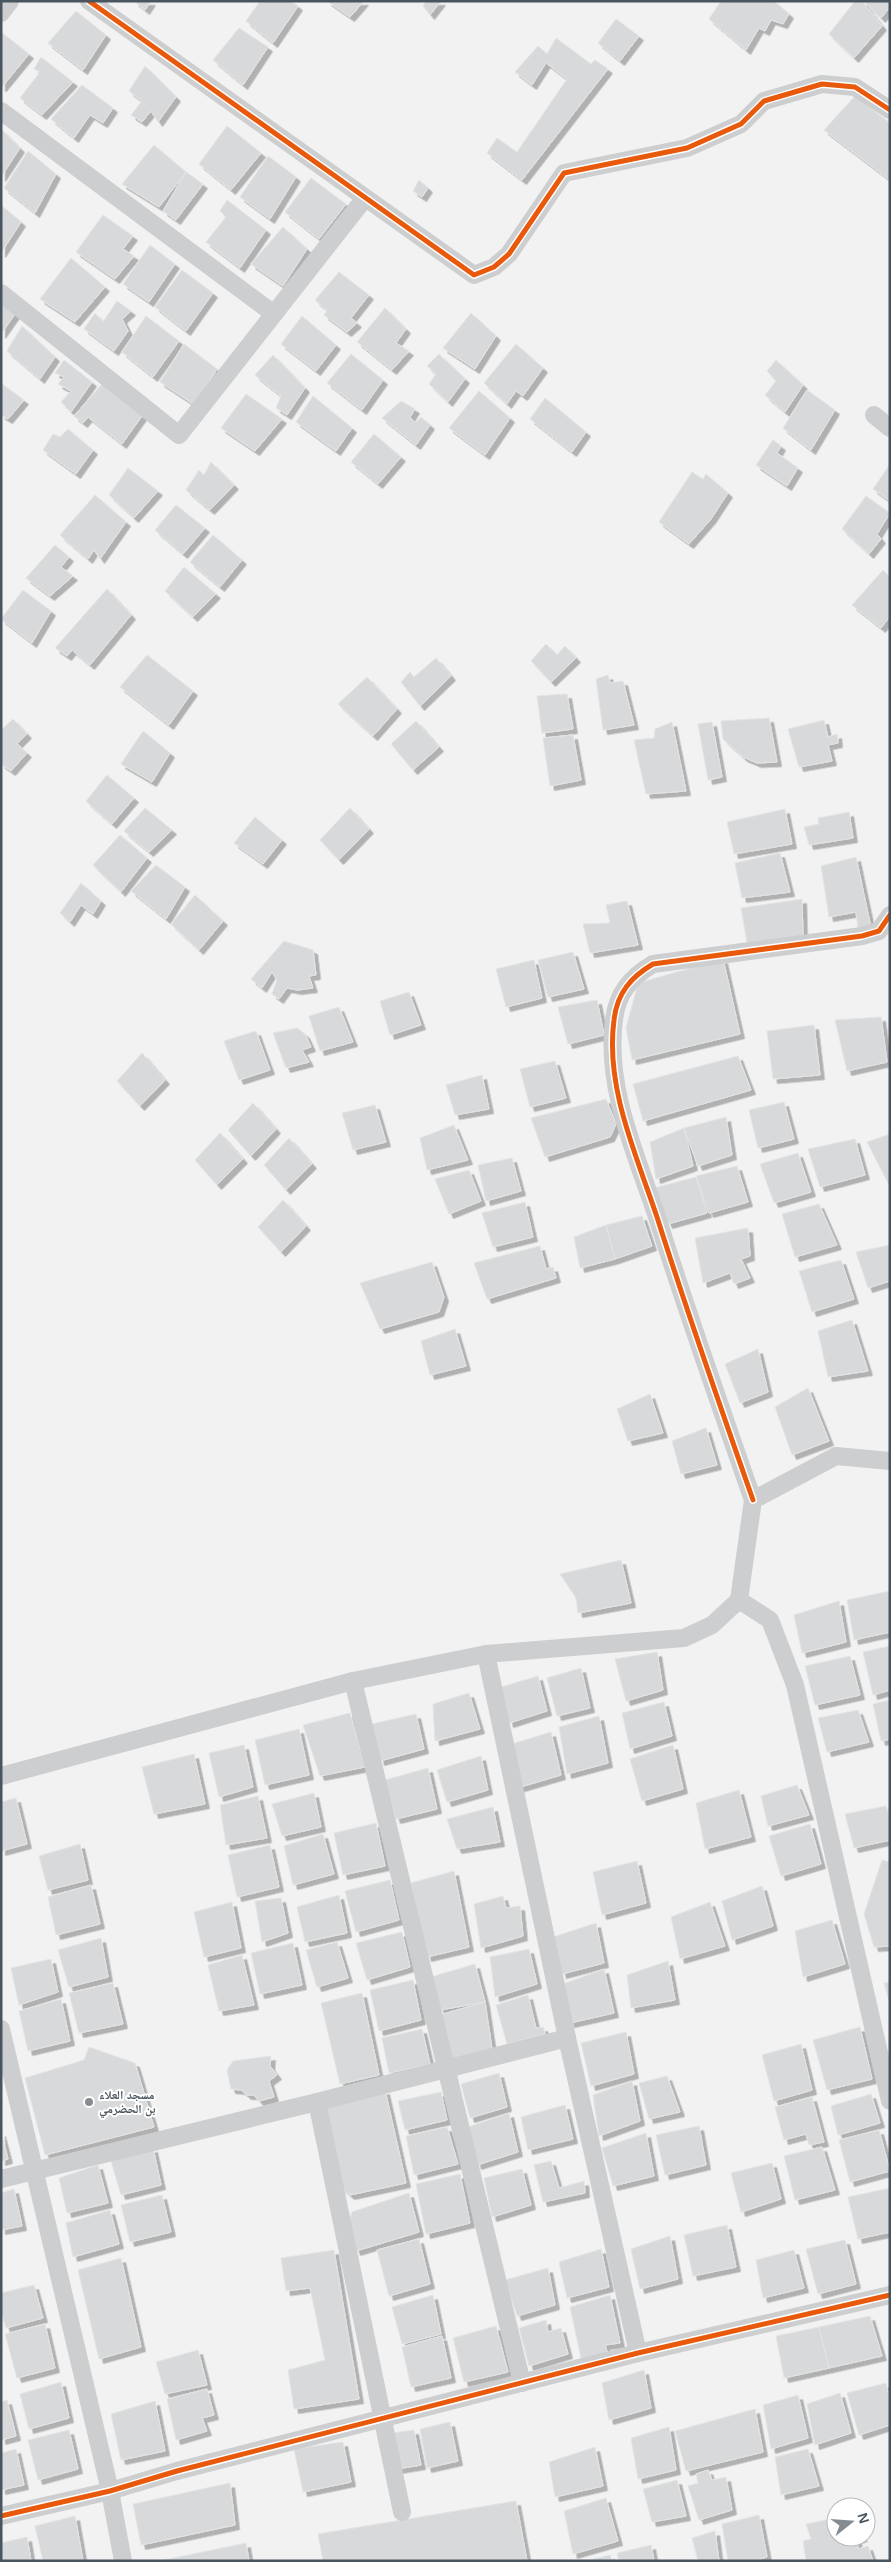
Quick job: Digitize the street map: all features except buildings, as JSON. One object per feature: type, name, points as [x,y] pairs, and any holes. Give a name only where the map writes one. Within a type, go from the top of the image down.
[{"type":"street","points":[[1,13],[10,1]]},
{"type":"street","points":[[89,1],[474,275],[494,267],[509,254],[564,173],[686,148],[741,124],[764,101],[822,84],[855,88],[890,110]]},
{"type":"street","points":[[1,111],[274,314]]},
{"type":"street","points":[[1,293],[179,435],[365,198]]},
{"type":"street","points":[[874,415],[890,428]]},
{"type":"street","points":[[1,1776],[352,1682],[486,1654],[684,1638],[712,1625],[739,1600],[753,1500],[688,1315],[620,1106],[613,1069],[614,1020],[621,993],[636,974],[653,964],[862,936],[879,931],[890,914]]},
{"type":"street","points":[[753,1500],[836,1456],[890,1461]]},
{"type":"street","points":[[739,1600],[770,1620],[795,1685],[890,2101]]},
{"type":"street","points":[[486,1654],[567,2038],[638,2353]]},
{"type":"street","points":[[352,1682],[522,2383]]},
{"type":"street","points":[[1,2028],[110,2491],[123,2561]]},
{"type":"street","points":[[1,2179],[446,2070],[567,2038]]},
{"type":"street","points":[[317,2102],[402,2512]]},
{"type":"street","points":[[1,2516],[110,2491],[316,2434],[382,2420],[638,2353],[890,2294]]},
{"type":"cycle path","points":[[89,1],[474,275],[494,267],[509,254],[564,173],[687,148],[741,124],[764,101],[822,84],[855,87],[890,110]]},
{"type":"cycle path","points":[[753,1500],[624,1120],[618,1095],[612,1045],[616,1010],[626,987],[638,974],[653,964],[862,936],[879,931],[890,915]]},
{"type":"cycle path","points":[[1,2516],[110,2491],[177,2471],[638,2353],[890,2295]]},
{"type":"place","name":"مسجد العلاء بن الحضرمي","points":[[89,2102]]}]
